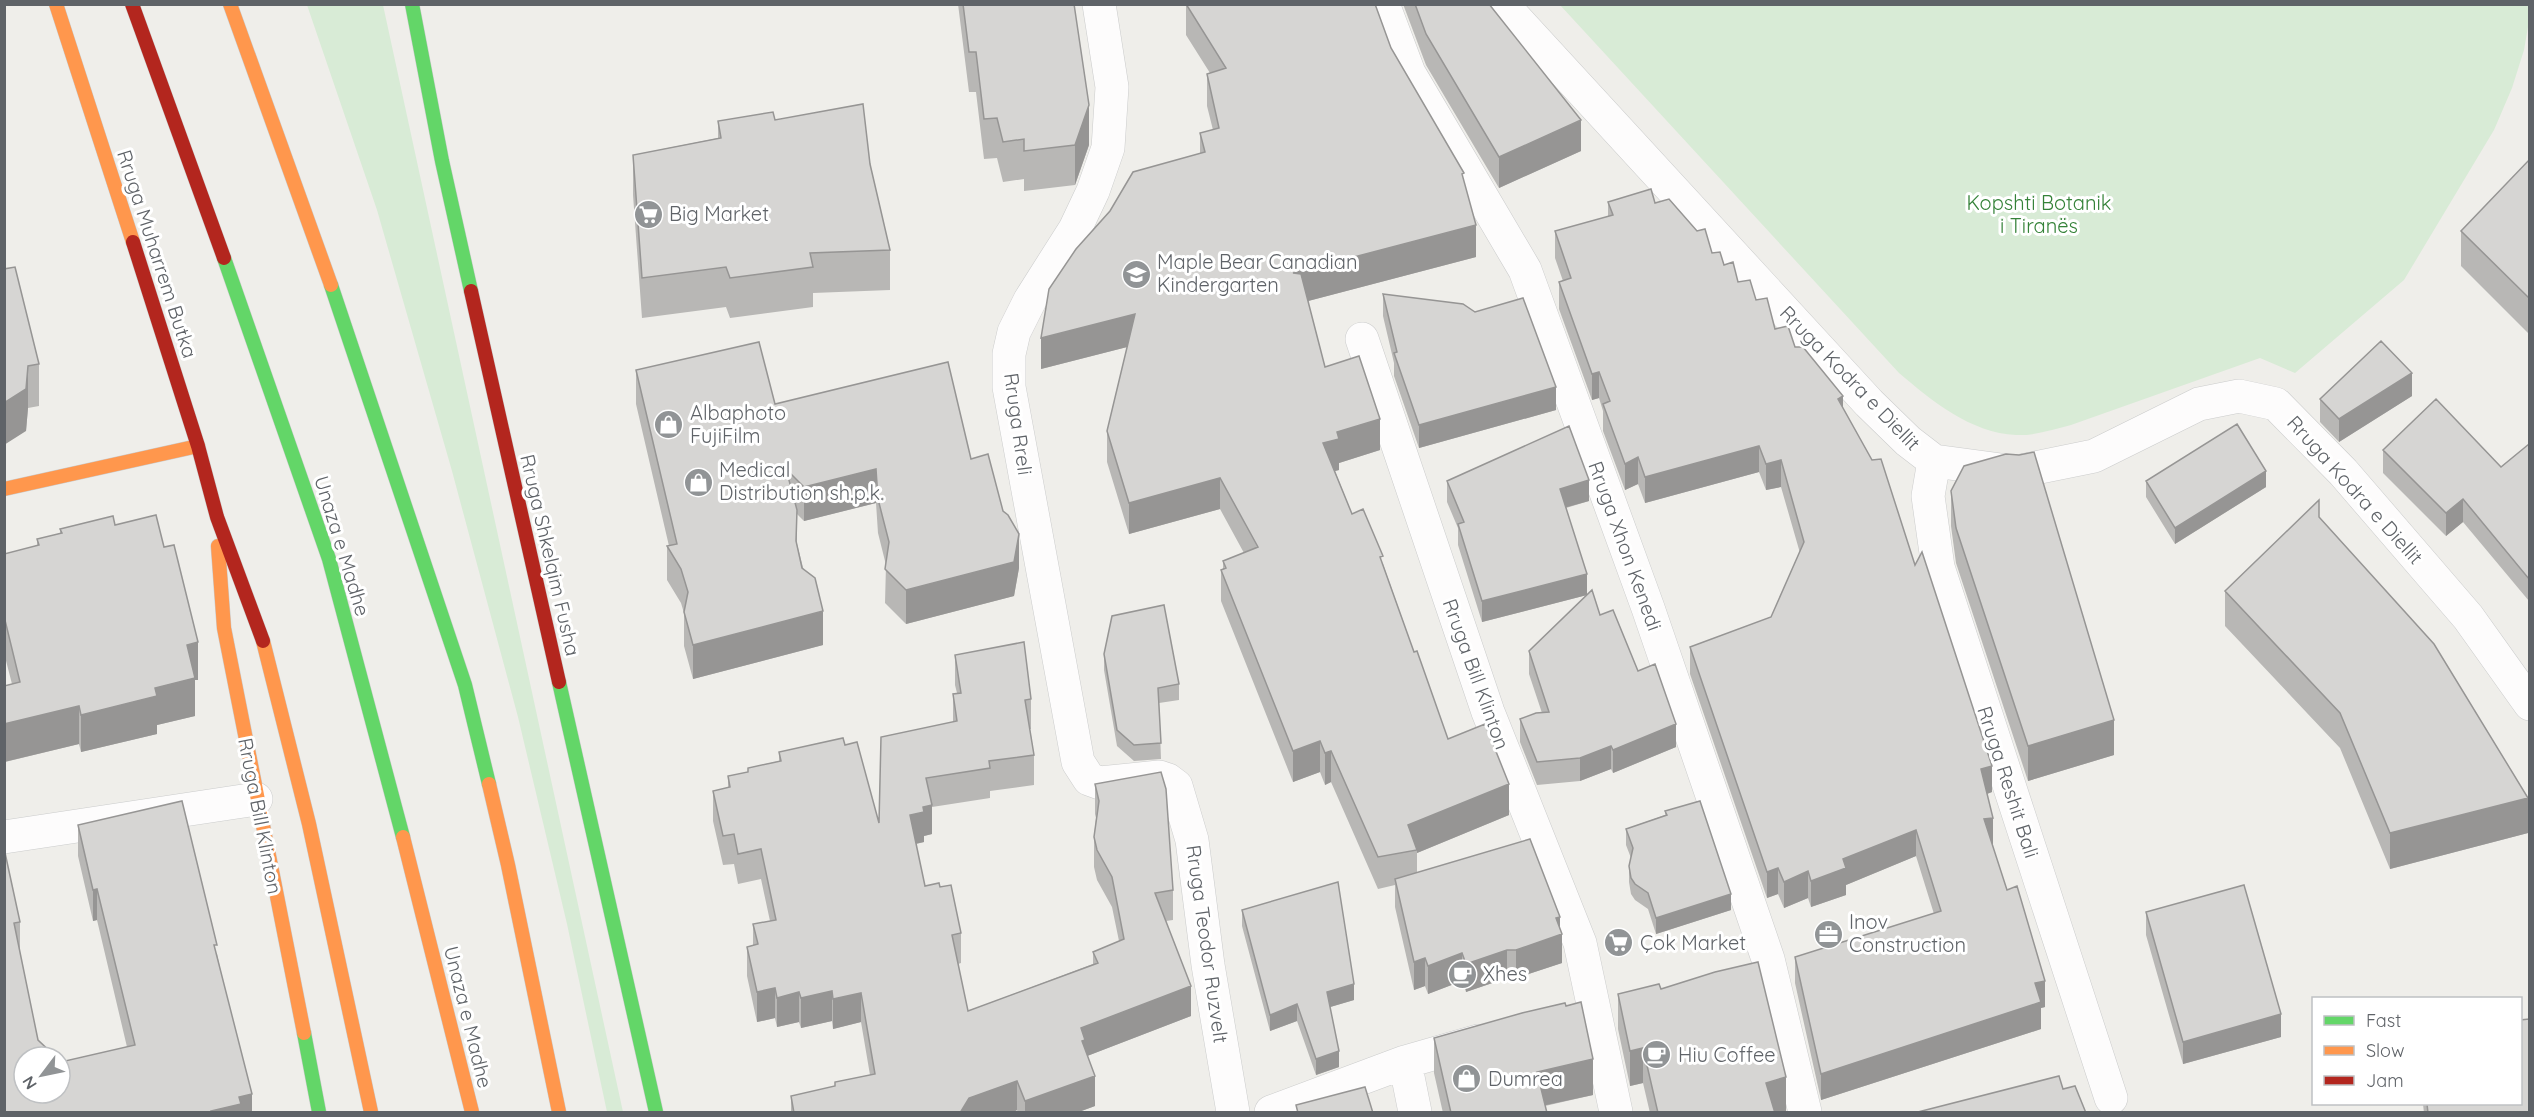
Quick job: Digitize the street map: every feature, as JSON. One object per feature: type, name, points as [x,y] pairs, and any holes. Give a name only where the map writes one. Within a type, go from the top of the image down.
[{"type":"main road","name":"Rruga Muharrem Butka","points":[[56,4],[198,446],[218,517]]},
{"type":"main road","name":"Unaza e Madhe","points":[[132,4],[236,290],[329,559],[377,736],[471,1113]]},
{"type":"main road","points":[[230,4],[321,255],[465,685],[508,865],[559,1113]]},
{"type":"main road","name":"Rruga Shkelqim Fusha","points":[[411,4],[445,173],[656,1113]]},
{"type":"main road","points":[[4,489],[198,446]]},
{"type":"main road","points":[[218,517],[260,630],[309,824],[371,1113]]},
{"type":"main road","name":"Rruga Bill Klinton","points":[[218,517],[218,560],[224,628],[319,1113]]},
{"type":"street","name":"Rruga Rreli","points":[[1099,4],[1112,87],[1108,148],[1093,190],[1075,229],[1030,300],[1014,332],[1009,354],[1009,387],[1054,644],[1078,762],[1089,779],[1100,783],[1159,777],[1168,780]]},
{"type":"street","name":"Rruga Xhon Kenedi","points":[[1383,4],[1409,73],[1525,270],[1648,608],[1755,964],[1805,1113]]},
{"type":"street","name":"Rruga Kodra e Diellit","points":[[1502,4],[1869,403],[1908,441],[1934,461],[2016,472],[2094,456],[2199,404],[2238,396],[2276,404],[2343,472],[2468,617],[2529,704]]},
{"type":"street","name":"Rruga Bill Klinton","points":[[1362,339],[1488,712],[1580,943],[1616,1113]]},
{"type":"street","name":"Rruga Reshit Bali","points":[[1934,461],[1928,496],[1938,567],[2111,1098]]},
{"type":"street","name":"Rruga Teodor Ruzvelt","points":[[1168,780],[1176,786],[1192,840],[1208,965],[1233,1113]]},
{"type":"street","points":[[4,837],[256,799]]},
{"type":"street","points":[[1560,1017],[1626,1000]]},
{"type":"street","points":[[1270,1113],[1405,1062],[1505,1033]]},
{"type":"street","points":[[1405,1062],[1415,1113]]},
{"type":"green space","name":"Kopshti Botanik i Tiranës","points":[[2529,4],[2529,21],[2524,50],[2512,88],[2494,130],[2404,280],[2295,373],[2260,358],[2071,425],[2023,435],[1999,433],[1968,422],[1953,414],[1899,373],[1560,5]]},
{"type":"green space","points":[[307,5],[383,5],[623,1112],[607,1112],[567,924],[518,717],[452,471],[377,210]]},
{"type":"building","points":[[963,4],[1074,4],[1089,105],[1075,145],[1024,151],[1024,139],[1003,142],[997,118],[984,119],[976,52],[969,52]]},
{"type":"building","points":[[1186,4],[1375,4],[1391,48],[1464,173],[1462,174],[1476,225],[1293,273],[1301,274],[1325,367],[1359,356],[1380,419],[1337,432],[1339,439],[1323,443],[1352,514],[1363,509],[1383,556],[1380,557],[1448,739],[1485,724],[1509,784],[1408,825],[1417,850],[1378,857],[1331,751],[1325,753],[1320,741],[1293,751],[1221,570],[1226,568],[1223,561],[1258,547],[1220,478],[1129,503],[1107,431],[1135,314],[1041,338],[1049,289],[1076,249],[1110,211],[1133,172],[1205,152],[1200,133],[1219,128],[1207,74],[1226,68]]},
{"type":"building","points":[[1415,4],[1489,4],[1581,120],[1499,157],[1426,34]]},
{"type":"building","points":[[863,104],[870,164],[890,250],[810,253],[813,267],[730,278],[726,267],[642,278],[633,155],[721,138],[718,121],[773,112],[775,120]]},
{"type":"building","points":[[2529,160],[2529,298],[2461,231]]},
{"type":"building","points":[[1651,189],[1655,203],[1669,199],[1697,231],[1705,229],[1712,253],[1720,252],[1724,265],[1733,262],[1738,282],[1750,280],[1756,300],[1767,298],[1775,329],[1788,326],[1795,347],[1803,347],[1843,396],[1838,399],[1872,460],[1881,459],[1915,565],[1922,552],[1992,766],[1981,769],[1993,818],[1984,819],[2007,890],[2017,886],[2045,981],[2035,983],[2041,1002],[1821,1074],[1795,957],[1941,911],[1916,830],[1843,859],[1846,868],[1811,881],[1808,871],[1784,882],[1778,868],[1767,872],[1690,647],[1771,617],[1804,542],[1781,460],[1766,464],[1759,446],[1645,477],[1638,457],[1625,464],[1603,404],[1610,401],[1599,372],[1592,374],[1559,282],[1571,278],[1555,231],[1613,215],[1608,202]]},
{"type":"building","points":[[15,267],[39,364],[28,366],[26,389],[4,403],[4,269]]},
{"type":"building","points":[[1383,294],[1463,304],[1475,312],[1523,298],[1556,387],[1419,425],[1394,353],[1397,352]]},
{"type":"building","points":[[2381,341],[2412,373],[2339,419],[2320,399]]},
{"type":"building","points":[[759,342],[775,404],[948,362],[971,459],[988,454],[1003,511],[1008,515],[1019,534],[1014,562],[906,590],[885,569],[889,542],[878,499],[876,469],[804,487],[786,469],[797,510],[796,541],[802,568],[815,578],[823,611],[693,645],[684,612],[688,592],[681,569],[667,546],[677,544],[636,370]]},
{"type":"building","points":[[2436,399],[2501,467],[2529,444],[2529,579],[2463,499],[2446,513],[2383,450]]},
{"type":"building","points":[[2237,424],[2266,471],[2175,528],[2146,481]]},
{"type":"building","points":[[1569,426],[1589,480],[1560,489],[1587,574],[1482,601],[1458,524],[1464,522],[1447,481]]},
{"type":"building","points":[[2034,452],[2114,720],[2028,746],[1956,528],[1951,491],[1964,466],[2006,454],[2019,455]]},
{"type":"building","points":[[2319,500],[2319,517],[2434,644],[2528,798],[2390,833],[2340,713],[2225,591]]},
{"type":"building","points":[[156,515],[164,547],[174,545],[198,642],[187,645],[195,678],[155,688],[157,696],[81,715],[79,706],[4,724],[4,686],[20,682],[4,616],[4,554],[39,545],[37,539],[62,533],[60,529],[113,516],[115,525]]},
{"type":"building","points":[[1592,590],[1600,615],[1613,610],[1638,671],[1655,664],[1676,724],[1613,750],[1611,746],[1580,758],[1537,762],[1520,719],[1536,713],[1549,712],[1529,651]]},
{"type":"building","points":[[1164,605],[1179,684],[1158,688],[1161,743],[1134,745],[1117,730],[1104,654],[1112,616]]},
{"type":"building","points":[[1024,642],[1031,699],[1025,700],[1034,755],[989,761],[990,768],[926,778],[932,805],[923,807],[924,812],[910,815],[925,886],[939,883],[940,887],[951,885],[961,933],[952,935],[968,1011],[1098,963],[1093,952],[1124,939],[1112,877],[1097,850],[1094,837],[1099,801],[1095,784],[1161,772],[1166,789],[1173,890],[1155,893],[1191,986],[1081,1028],[1085,1040],[1082,1041],[1095,1076],[1025,1101],[1017,1081],[969,1098],[960,1113],[794,1113],[791,1096],[835,1086],[835,1082],[875,1074],[861,993],[833,999],[832,991],[801,998],[799,992],[777,998],[775,988],[757,992],[747,947],[758,944],[753,924],[776,920],[761,849],[738,854],[734,834],[723,836],[713,791],[730,787],[728,776],[748,772],[748,768],[781,761],[779,752],[843,738],[845,745],[857,742],[879,823],[881,737],[957,721],[953,694],[961,693],[955,655]]},
{"type":"building","points":[[182,801],[217,945],[214,945],[252,1094],[239,1097],[241,1104],[211,1111],[212,1113],[4,1113],[4,848],[20,922],[14,923],[38,1040],[43,1045],[12,1045],[12,1105],[72,1105],[72,1059],[135,1045],[97,889],[93,890],[78,825]]},
{"type":"building","points":[[1700,801],[1731,894],[1656,918],[1648,893],[1635,884],[1631,878],[1629,866],[1633,848],[1626,829],[1667,815],[1665,811]]},
{"type":"building","points":[[1530,839],[1560,917],[1556,918],[1562,934],[1466,964],[1462,953],[1428,966],[1425,958],[1414,962],[1395,879]]},
{"type":"building","points":[[1338,882],[1354,984],[1327,992],[1339,1051],[1316,1059],[1297,1004],[1270,1015],[1242,910]]},
{"type":"building","points":[[2244,885],[2281,1014],[2183,1042],[2146,912]]},
{"type":"building","points":[[1758,962],[1786,1077],[1766,1083],[1775,1113],[1658,1113],[1643,1048],[1630,1051],[1618,994],[1659,984],[1661,989],[1715,972]]},
{"type":"building","points":[[1581,1002],[1593,1059],[1537,1072],[1547,1113],[1451,1113],[1434,1038],[1522,1013],[1565,1003],[1566,1006]]},
{"type":"building","points":[[2529,1019],[2529,1113],[2428,1113],[2427,1105],[2522,1105],[2522,1020]]},
{"type":"building","points":[[2059,1076],[2063,1089],[2075,1086],[2086,1113],[1914,1113]]},
{"type":"building","points":[[1365,1087],[1373,1113],[1298,1113],[1296,1105]]},
{"type":"traffic: fast","points":[[412,4],[442,161],[471,291]]},
{"type":"traffic: fast","points":[[224,258],[329,559],[403,837]]},
{"type":"traffic: fast","points":[[331,285],[465,685],[489,784]]},
{"type":"traffic: fast","points":[[559,682],[656,1112]]},
{"type":"traffic: fast","points":[[304,1033],[319,1112]]},
{"type":"traffic: slow","points":[[56,4],[133,242]]},
{"type":"traffic: slow","points":[[230,4],[331,285]]},
{"type":"traffic: slow","points":[[4,489],[198,446]]},
{"type":"traffic: slow","points":[[218,546],[224,628],[304,1033]]},
{"type":"traffic: slow","points":[[263,641],[309,824],[371,1112]]},
{"type":"traffic: slow","points":[[489,784],[559,1112]]},
{"type":"traffic: slow","points":[[403,837],[472,1112]]},
{"type":"traffic: jam","points":[[132,4],[224,258]]},
{"type":"traffic: jam","points":[[133,242],[198,446],[217,517],[263,641]]},
{"type":"traffic: jam","points":[[471,291],[559,682]]},
{"type":"place","name":"Big Market","points":[[648,214]]},
{"type":"place","name":"Maple Bear Canadian Kindergarten","points":[[1136,274]]},
{"type":"place","name":"Albaphoto FujiFilm","points":[[669,425]]},
{"type":"place","name":"Medical Distribution sh.p.k.","points":[[698,482]]},
{"type":"place","name":"Inov Construction","points":[[1828,934]]},
{"type":"place","name":"Çok Market","points":[[1619,943]]},
{"type":"place","name":"Xhes","points":[[1462,974]]},
{"type":"place","name":"Hiu Coffee","points":[[1657,1055]]},
{"type":"place","name":"Dumrea","points":[[1467,1079]]}]
